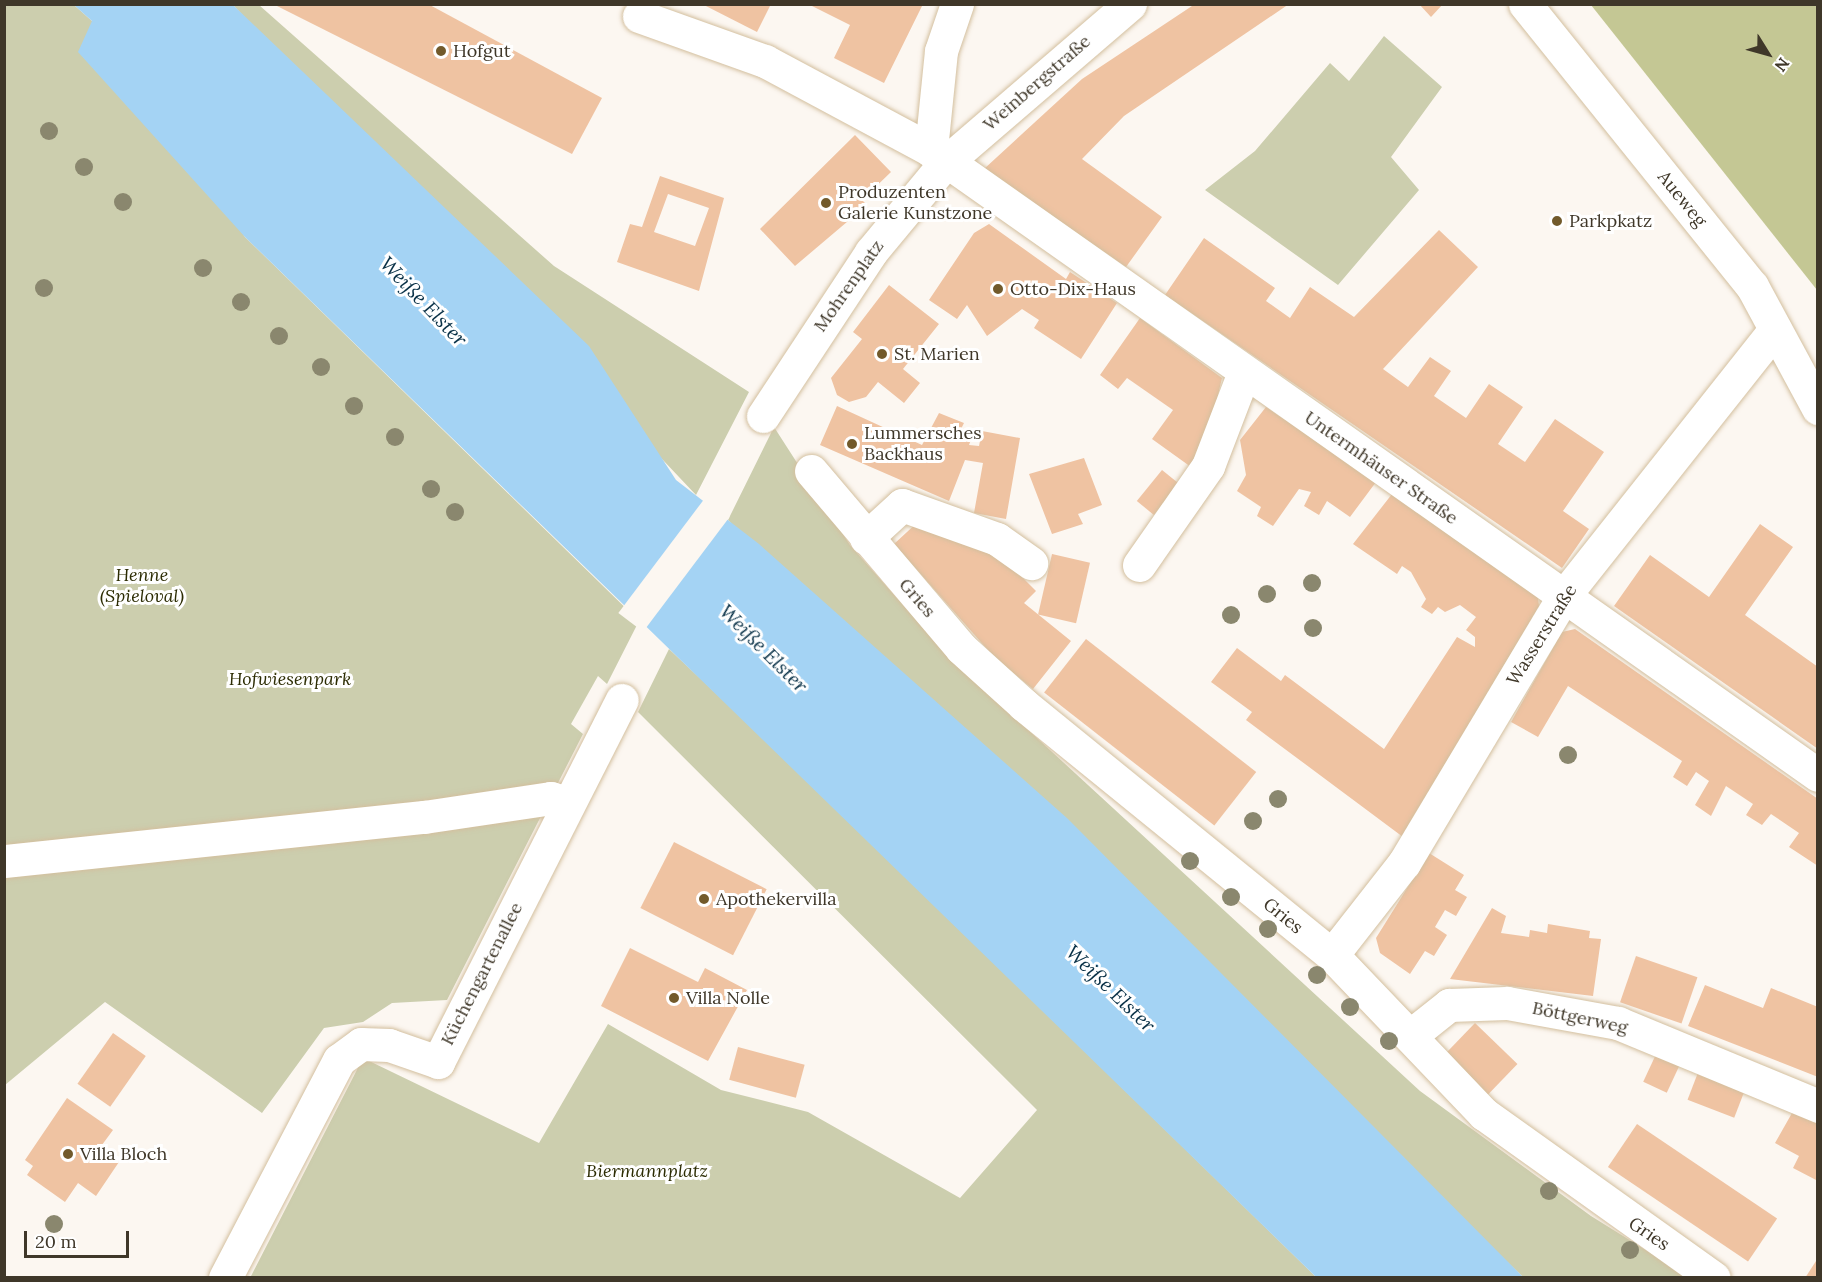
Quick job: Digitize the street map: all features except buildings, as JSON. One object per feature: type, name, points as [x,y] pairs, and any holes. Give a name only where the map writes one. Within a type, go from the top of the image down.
[{"type":"street","points":[[938,156],[941,51],[957,4]]},
{"type":"street","name":"Weinbergstraße","points":[[938,156],[1130,4]]},
{"type":"street","name":"Aueweg","points":[[1525,4],[1752,286],[1818,408]]},
{"type":"street","name":"Untermhäuser Straße","points":[[639,16],[765,61],[938,156],[1818,775]]},
{"type":"street","name":"Mohrenplatz","points":[[763,416],[871,252],[938,156]]},
{"type":"street","name":"Wasserstraße","points":[[1332,955],[1404,863],[1563,597],[1775,330]]},
{"type":"street","points":[[1139,565],[1208,466],[1244,372]]},
{"type":"street","name":"Gries","points":[[811,471],[961,648],[1016,698],[1332,955],[1484,1114],[1714,1278]]},
{"type":"street","points":[[866,538],[902,505],[997,539],[1032,563]]},
{"type":"street","name":"Küchengartenallee","points":[[225,1278],[339,1059],[361,1044],[380,1044],[438,1062],[567,803],[622,700]]},
{"type":"street","points":[[4,861],[424,817],[550,798],[567,803]]},
{"type":"street","name":"Böttgerweg","points":[[1410,1036],[1449,1005],[1507,1004],[1618,1023],[1818,1106]]},
{"type":"green space","name":"Hofwiesenpark","points":[[5,5],[74,5],[92,21],[245,237],[639,621],[607,684],[598,676],[571,724],[583,734],[447,1000],[392,1003],[363,1022],[324,1028],[262,1113],[105,1002],[5,1085]]},
{"type":"green space","points":[[233,5],[259,5],[554,266],[749,392],[696,495]]},
{"type":"green space","points":[[1591,5],[1817,5],[1817,290]]},
{"type":"green space","points":[[1384,36],[1442,87],[1391,157],[1419,190],[1338,285],[1205,190],[1255,151],[1330,63],[1349,81]]},
{"type":"green space","points":[[774,427],[850,545],[948,656],[1420,1091],[1591,1216],[1689,1277],[1523,1277],[728,520]]},
{"type":"green space","name":"Biermannplatz","points":[[669,649],[780,754],[1316,1277],[250,1278],[363,1058],[539,1143],[608,1024],[721,1090],[808,1112],[960,1198],[1037,1110],[638,712]]},
{"type":"water","name":"Weiße Elster","points":[[74,5],[233,5],[589,346],[676,480],[759,544],[1068,819],[1523,1277],[1316,1277],[245,237],[78,52],[92,21]]},
{"type":"pier","points":[[705,498],[730,517],[643,632],[618,613]]},
{"type":"place","name":"Hofgut","points":[[441,51]]},
{"type":"place","name":"Produzenten Galerie Kunstzone","points":[[826,203]]},
{"type":"place","name":"Parkpkatz","points":[[1557,221]]},
{"type":"place","name":"Otto-Dix-Haus","points":[[998,289]]},
{"type":"place","name":"St. Marien","points":[[882,354]]},
{"type":"place","name":"Lummersches Backhaus","points":[[852,444]]},
{"type":"place","name":"Apothekervilla","points":[[704,899]]},
{"type":"place","name":"Villa Nolle","points":[[674,998]]},
{"type":"place","name":"Villa Bloch","points":[[68,1154]]},
{"type":"park label","name":"Henne (Spieloval)","points":[[142,586]]}]
